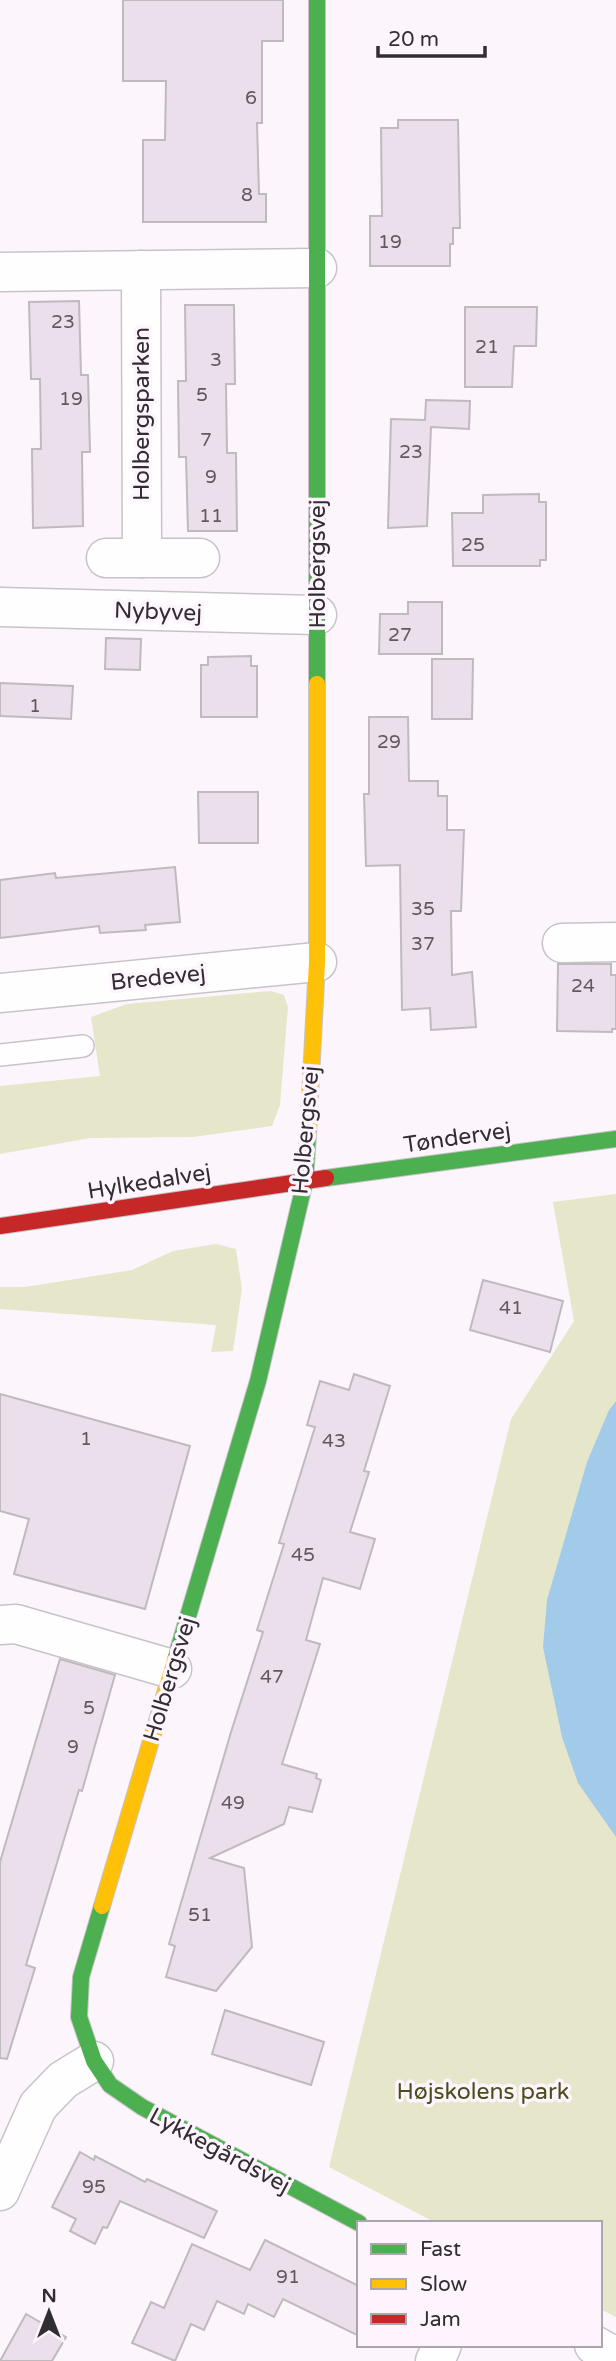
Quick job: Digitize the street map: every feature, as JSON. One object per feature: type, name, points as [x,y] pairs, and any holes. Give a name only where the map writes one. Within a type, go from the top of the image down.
[{"type":"street","name":"Holbergsvej","points":[[94,2061],[79,2017],[81,1977],[258,1381],[305,1181],[317,961],[317,0]]},
{"type":"street","points":[[0,272],[317,268]]},
{"type":"street","name":"Holbergsparken","points":[[141,270],[124,558],[200,558]]},
{"type":"street","name":"Nybyvej","points":[[0,607],[317,615]]},
{"type":"street","points":[[562,943],[616,942]]},
{"type":"street","name":"Bredevej","points":[[0,993],[317,961]]},
{"type":"street","name":"Tøndervej","points":[[305,1181],[616,1139]]},
{"type":"street","name":"Hylkedalvej","points":[[0,1226],[305,1181]]},
{"type":"street","points":[[0,1625],[16,1624],[173,1669]]},
{"type":"street","points":[[0,2191],[37,2106],[63,2080],[94,2061]]},
{"type":"street","name":"Lykkegårdsvej","points":[[94,2061],[110,2085],[142,2107],[357,2222]]},
{"type":"street","points":[[598,2347],[616,2357]]},
{"type":"lane","points":[[0,1055],[83,1046]]},
{"type":"green space","points":[[271,991],[284,995],[288,1007],[280,1105],[272,1126],[193,1137],[91,1138],[0,1154],[0,1086],[100,1076],[91,1017],[127,1004]]},
{"type":"green space","name":"Højskolens park","points":[[616,1194],[616,2317],[602,2310],[602,2221],[432,2221],[329,2167],[511,1419],[574,1321],[553,1202]]},
{"type":"green space","points":[[216,1244],[236,1249],[242,1289],[233,1351],[211,1352],[216,1325],[0,1309],[0,1287],[25,1287],[132,1270],[173,1251]]},
{"type":"water","points":[[616,1401],[616,1837],[578,1783],[562,1737],[543,1647],[547,1600],[587,1462],[609,1410]]},
{"type":"building","points":[[123,0],[283,0],[283,41],[262,41],[262,123],[257,123],[259,194],[266,194],[266,222],[143,222],[143,140],[165,140],[166,81],[123,81]]},
{"type":"building","points":[[398,120],[458,120],[460,228],[453,228],[450,266],[370,266],[370,216],[382,216],[381,128],[398,128]]},
{"type":"building","points":[[79,301],[81,375],[88,375],[90,452],[82,452],[83,526],[33,528],[32,449],[41,449],[40,379],[31,379],[29,302]]},
{"type":"building","points":[[185,305],[234,305],[235,384],[226,384],[227,453],[236,453],[237,531],[188,531],[186,457],[179,457],[178,381],[186,381]]},
{"type":"building","points":[[465,307],[537,307],[536,346],[514,346],[512,387],[465,387]]},
{"type":"building","points":[[426,400],[470,401],[469,429],[431,427],[427,526],[388,528],[391,419],[425,420]]},
{"type":"building","points":[[539,494],[539,502],[546,502],[546,560],[540,560],[540,566],[453,566],[452,513],[483,513],[483,495]]},
{"type":"building","points":[[408,602],[442,602],[442,654],[379,654],[380,614],[408,614]]},
{"type":"building","points":[[106,638],[141,639],[140,670],[105,669]]},
{"type":"building","points":[[251,656],[251,666],[257,666],[257,717],[201,717],[201,665],[208,665],[208,657]]},
{"type":"building","points":[[432,659],[473,659],[472,719],[432,719]]},
{"type":"building","points":[[0,683],[73,686],[71,719],[0,716]]},
{"type":"building","points":[[369,717],[408,717],[409,781],[438,781],[438,796],[447,796],[447,830],[464,830],[461,911],[451,911],[452,975],[472,972],[476,1027],[431,1030],[430,1008],[402,1010],[400,865],[366,866],[364,794],[369,794]]},
{"type":"building","points":[[198,792],[258,792],[258,843],[199,843]]},
{"type":"building","points":[[175,867],[180,922],[145,925],[146,930],[100,933],[99,926],[0,938],[0,880],[55,873],[56,878]]},
{"type":"building","points":[[558,964],[611,964],[611,975],[616,975],[616,1029],[612,1029],[612,1032],[557,1031]]},
{"type":"building","points":[[483,1280],[563,1301],[550,1352],[470,1330]]},
{"type":"building","points":[[354,1374],[390,1386],[364,1471],[369,1472],[350,1532],[375,1539],[360,1589],[323,1578],[306,1640],[320,1644],[282,1764],[317,1774],[316,1778],[321,1780],[312,1812],[289,1807],[284,1824],[210,1858],[244,1868],[252,1947],[216,1991],[166,1977],[175,1946],[169,1944],[263,1632],[257,1630],[284,1544],[279,1543],[315,1427],[307,1425],[320,1381],[349,1390]]},
{"type":"building","points":[[0,1394],[190,1446],[145,1609],[14,1574],[29,1519],[0,1511]]},
{"type":"building","points":[[60,1659],[115,1675],[82,1791],[79,1790],[26,1965],[35,1968],[7,2059],[0,2058],[0,1862]]},
{"type":"building","points":[[225,2010],[324,2042],[311,2085],[212,2054]]},
{"type":"building","points":[[80,2152],[94,2160],[95,2156],[145,2182],[147,2179],[217,2211],[204,2238],[120,2201],[107,2228],[103,2227],[95,2244],[70,2231],[76,2219],[52,2207]]},
{"type":"building","points":[[265,2240],[357,2285],[357,2335],[283,2299],[274,2317],[248,2304],[244,2314],[217,2301],[204,2330],[191,2324],[175,2361],[132,2343],[151,2302],[164,2308],[192,2244],[250,2270]]},
{"type":"building","points":[[26,2314],[66,2337],[52,2361],[0,2361]]},
{"type":"traffic: fast","points":[[317,0],[317,684]]},
{"type":"traffic: fast","points":[[175,1660],[258,1381],[305,1181],[308,1135]]},
{"type":"traffic: fast","points":[[326,1178],[616,1139]]},
{"type":"traffic: fast","points":[[102,1906],[81,1977],[79,2017],[94,2061],[110,2085],[142,2107],[357,2222]]},
{"type":"traffic: slow","points":[[308,1135],[317,962],[317,684]]},
{"type":"traffic: slow","points":[[102,1906],[175,1660]]},
{"type":"traffic: jam","points":[[0,1226],[326,1178]]}]
